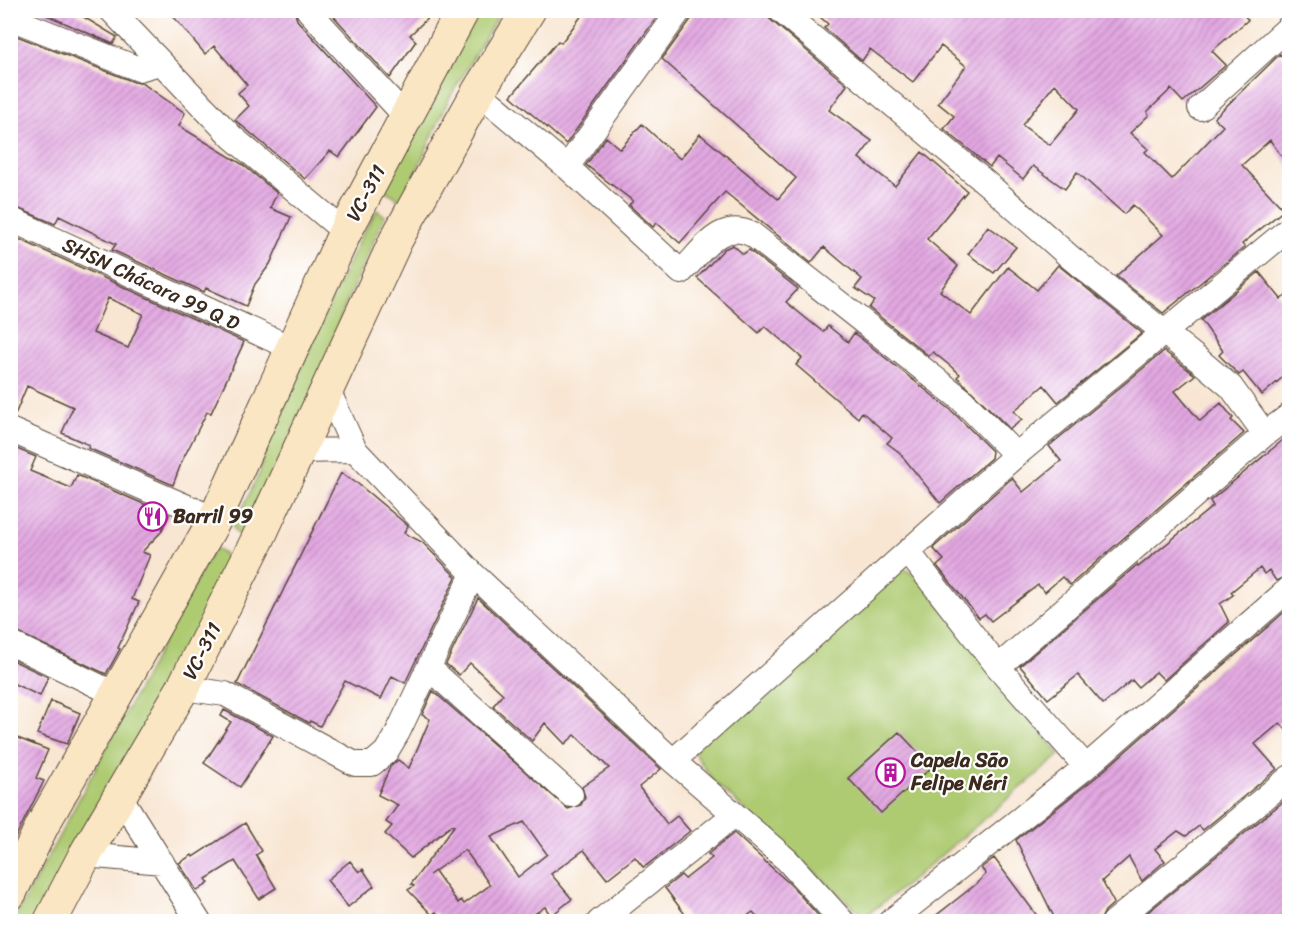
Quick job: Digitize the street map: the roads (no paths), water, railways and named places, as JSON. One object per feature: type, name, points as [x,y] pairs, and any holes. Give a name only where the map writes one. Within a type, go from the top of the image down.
[{"type":"main road","name":"VC-311","points":[[215,519],[265,413],[291,348],[352,220],[463,10]]},
{"type":"main road","name":"VC-311","points":[[50,921],[84,855],[183,688],[202,651],[257,541],[396,240],[478,92],[529,10]]},
{"type":"main road","points":[[352,220],[375,202],[390,209],[398,223],[396,240]]},
{"type":"main road","points":[[215,519],[223,545],[236,553],[257,541]]},
{"type":"main road","points":[[10,892],[42,826],[215,519]]},
{"type":"street","points":[[111,10],[232,137],[352,220]]},
{"type":"street","points":[[308,10],[406,117]]},
{"type":"street","points":[[567,167],[680,10]]},
{"type":"street","points":[[780,10],[1071,258],[1231,387],[1265,434]]},
{"type":"street","points":[[10,18],[139,69],[160,63]]},
{"type":"street","points":[[1200,108],[1290,26]]},
{"type":"street","points":[[478,92],[567,167],[681,273],[718,234],[728,229],[742,230],[753,236],[961,399],[1016,455]]},
{"type":"street","name":"SHSN Chácara 99 Q D","points":[[10,219],[291,348]]},
{"type":"street","points":[[673,761],[909,553],[937,524],[1016,455],[1290,228]]},
{"type":"street","points":[[331,380],[355,450],[473,573],[673,761],[787,860],[843,921]]},
{"type":"street","points":[[998,667],[1265,434],[1290,415]]},
{"type":"street","points":[[10,430],[215,519]]},
{"type":"street","points":[[299,451],[355,450]]},
{"type":"street","points":[[909,553],[998,667],[1086,767]]},
{"type":"street","points":[[183,688],[225,694],[355,764],[372,764],[386,752],[398,732],[473,573]]},
{"type":"street","points":[[890,921],[1086,767],[1290,588]]},
{"type":"street","points":[[10,644],[117,695]]},
{"type":"street","points":[[202,651],[225,694]]},
{"type":"street","points":[[429,668],[571,795]]},
{"type":"street","points":[[1114,921],[1290,777]]},
{"type":"street","points":[[120,796],[199,921]]},
{"type":"street","points":[[599,921],[734,815]]},
{"type":"street","points":[[84,855],[162,862]]},
{"type":"place","name":"Barril 99","points":[[152,516]]},
{"type":"place","name":"Capela São Felipe Néri","points":[[890,772]]}]
